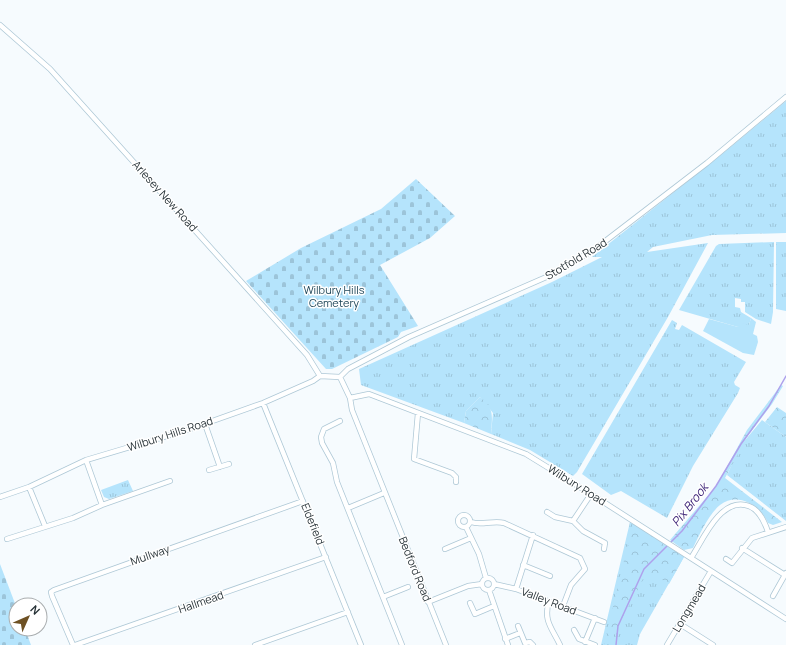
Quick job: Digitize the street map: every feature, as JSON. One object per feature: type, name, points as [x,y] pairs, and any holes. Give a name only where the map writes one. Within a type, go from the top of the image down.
[{"type":"street","name":"Arlesey New Road","points":[[0,24],[50,69],[307,355],[320,376]]},
{"type":"street","name":"Stotfold Road","points":[[340,377],[348,369],[409,338],[551,275],[595,249],[711,159],[786,97]]},
{"type":"street","points":[[320,376],[340,377]]},
{"type":"street","name":"Wilbury Hills Road","points":[[0,497],[29,487],[86,460],[205,424],[264,403],[313,382],[320,376]]},
{"type":"street","name":"Bedford Road","points":[[340,377],[350,398],[352,410],[384,493],[446,645]]},
{"type":"street","name":"Wilbury Road","points":[[350,398],[369,394],[526,454],[786,619]]},
{"type":"street","name":"Eldefield","points":[[264,403],[361,645]]},
{"type":"street","points":[[418,413],[414,460],[452,473],[456,477],[456,482]]},
{"type":"street","points":[[340,421],[324,429],[321,440],[333,464],[337,482],[402,645]]},
{"type":"street","points":[[205,424],[220,467]]},
{"type":"street","points":[[86,460],[102,505]]},
{"type":"street","points":[[209,470],[229,464]]},
{"type":"street","points":[[7,539],[73,518],[102,505],[170,481]]},
{"type":"street","points":[[29,487],[45,526]]},
{"type":"street","points":[[348,508],[384,493]]},
{"type":"street","points":[[573,520],[591,494]]},
{"type":"street","name":"Mullway","points":[[74,645],[52,596],[51,592],[54,590],[303,501]]},
{"type":"street","points":[[691,558],[718,516],[731,506],[741,505],[753,508],[761,517],[768,532]]},
{"type":"street","points":[[547,512],[555,516],[573,520],[583,531],[605,543],[604,549]]},
{"type":"street","points":[[428,602],[468,586],[482,584],[486,578],[479,554],[466,527],[459,524],[460,517],[463,515],[468,516],[471,522],[476,524],[491,521],[504,523],[533,535],[580,558],[585,565],[585,569],[571,585],[563,606]]},
{"type":"street","points":[[466,527],[471,522]]},
{"type":"street","points":[[726,559],[732,563],[742,548],[752,538],[786,526]]},
{"type":"street","points":[[516,589],[533,535]]},
{"type":"street","points":[[445,549],[471,538]]},
{"type":"street","points":[[742,548],[786,574],[773,596]]},
{"type":"street","name":"Hallmead","points":[[74,645],[326,557]]},
{"type":"street","points":[[523,565],[550,576]]},
{"type":"street","name":"Longmead","points":[[667,645],[711,571]]},
{"type":"street","points":[[486,578],[491,579],[494,584],[489,590]]},
{"type":"street","points":[[482,584],[484,589],[489,590]]},
{"type":"street","name":"Valley Road","points":[[494,584],[516,589],[604,622]]},
{"type":"street","name":"Bedford Road","points":[[383,597],[408,587]]},
{"type":"street","points":[[489,590],[508,645]]},
{"type":"street","points":[[549,601],[546,615],[547,620],[560,645]]},
{"type":"street","points":[[470,604],[475,614],[494,606]]},
{"type":"street","points":[[254,645],[348,612]]},
{"type":"street","points":[[585,642],[595,618]]},
{"type":"street","points":[[680,624],[713,645]]},
{"type":"street","points":[[518,626],[525,643],[530,642],[533,645]]},
{"type":"street","points":[[574,630],[580,640],[594,645]]},
{"type":"street","points":[[505,639],[520,633]]},
{"type":"green space","points":[[786,101],[786,233],[712,235],[653,247],[647,252],[708,243],[668,317],[577,472],[573,476],[530,450],[491,434],[493,413],[480,397],[466,411],[464,423],[361,385],[359,369],[552,282],[602,257],[592,257]]},
{"type":"green space","name":"Wilbury Hills Cemetery","points":[[416,179],[455,216],[430,238],[380,265],[418,326],[401,332],[398,337],[332,369],[326,369],[246,281],[301,248],[381,209]]},
{"type":"green space","points":[[774,242],[773,312],[771,324],[756,319],[745,312],[745,302],[741,302],[741,299],[735,298],[735,307],[740,308],[741,312],[751,318],[749,325],[738,327],[679,310],[716,246],[719,244]]},
{"type":"green space","points":[[776,242],[786,242],[786,311],[776,309]]},
{"type":"green space","points":[[751,318],[756,322],[753,334],[757,336],[758,342],[754,355],[743,353],[703,331],[709,319],[738,327],[742,323],[749,325]]},
{"type":"green space","points":[[672,320],[677,323],[675,329],[679,330],[682,325],[746,362],[734,382],[735,385],[740,388],[738,393],[693,466],[667,518],[621,491],[611,495],[582,474]]},
{"type":"green space","points":[[781,385],[783,386],[772,404],[747,437],[725,478],[782,522],[773,525],[768,523],[760,511],[748,502],[741,500],[727,501],[720,505],[712,514],[693,548],[684,550],[670,540],[717,485],[747,430]]},
{"type":"green space","points":[[480,397],[488,405],[492,413],[491,434],[464,423],[466,411]]},
{"type":"green space","points":[[777,407],[786,413],[786,437],[765,422]]},
{"type":"green space","points":[[762,420],[786,437],[786,521],[727,475],[741,445]]},
{"type":"green space","points":[[128,480],[133,491],[109,499],[104,497],[101,490]]},
{"type":"green space","points":[[630,522],[684,557],[640,634],[637,645],[601,645]]},
{"type":"green space","points":[[633,523],[684,557],[669,584],[648,571],[612,639],[610,639],[607,645],[604,645]]},
{"type":"green space","points":[[0,564],[13,597],[8,597],[8,637],[28,637],[31,645],[0,645]]},
{"type":"waterway","name":"Pix Brook","points":[[616,645],[618,626],[644,569],[682,531],[716,486],[741,444],[769,406],[786,376]]}]
